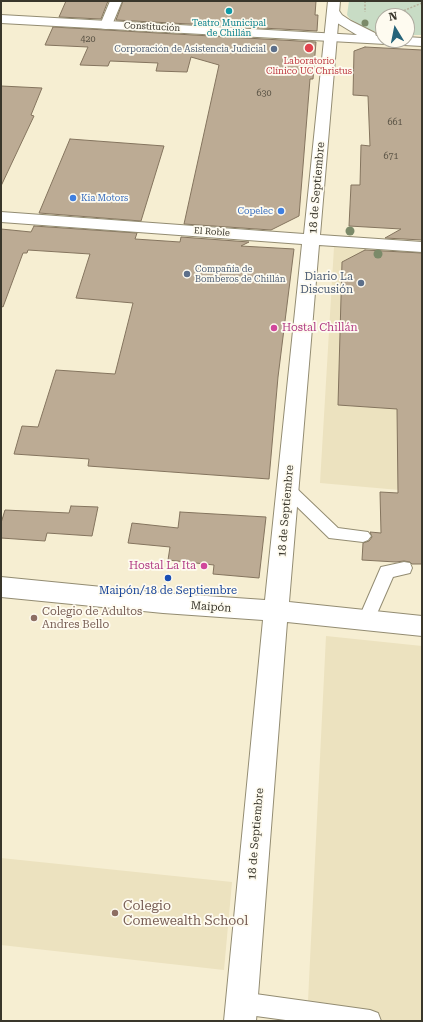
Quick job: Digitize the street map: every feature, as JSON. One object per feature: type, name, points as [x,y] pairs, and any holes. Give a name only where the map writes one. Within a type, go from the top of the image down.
[{"type":"street","points":[[106,25],[116,1]]},
{"type":"street","points":[[333,6],[338,18],[351,27],[375,38]]},
{"type":"street","name":"18 de Septiembre","points":[[240,1012],[333,6]]},
{"type":"street","name":"Constitución","points":[[1,19],[375,39]]},
{"type":"street","name":"El Roble","points":[[1,217],[422,247]]},
{"type":"street","name":"Maipón","points":[[1,587],[163,603],[276,611],[422,626]]},
{"type":"lane","points":[[288,489],[334,534],[363,536]]},
{"type":"lane","points":[[366,620],[388,572],[404,568]]},
{"type":"lane","points":[[240,1012],[370,1021]]},
{"type":"path","points":[[415,1],[422,4]]},
{"type":"path","points":[[412,8],[422,4]]},
{"type":"shaded area","points":[[334,247],[422,254],[422,492],[320,483]]},
{"type":"shaded area","points":[[326,636],[422,646],[422,1021],[307,1021]]},
{"type":"shaded area","name":"Colegio Comewealth School","points":[[1,858],[232,882],[224,970],[1,945]]},
{"type":"green space","points":[[349,1],[422,1],[422,35],[415,35],[415,8],[375,8],[375,32],[367,29],[350,19],[347,15]]},
{"type":"building","points":[[66,1],[108,1],[101,19],[59,17]]},
{"type":"building","name":"Teatro Municipal de Chillán","points":[[123,1],[316,1],[315,15],[318,15],[317,31],[116,20]]},
{"type":"building","points":[[53,27],[316,42],[313,79],[310,79],[299,216],[271,230],[184,224],[219,65],[191,57],[187,72],[156,71],[158,63],[110,61],[108,66],[80,65],[88,47],[45,45]]},
{"type":"building","points":[[365,47],[422,50],[422,240],[385,238],[401,229],[349,226],[351,185],[360,185],[361,145],[370,146],[368,96],[353,95],[354,51]]},
{"type":"building","points":[[1,86],[42,88],[31,115],[34,116],[1,186]]},
{"type":"building","points":[[70,139],[164,146],[141,221],[39,213]]},
{"type":"building","points":[[34,226],[137,233],[135,239],[180,242],[181,237],[249,242],[241,246],[294,249],[278,377],[269,479],[88,466],[89,459],[14,454],[22,426],[38,427],[56,370],[115,374],[133,303],[76,298],[90,254],[28,250],[27,253],[23,253],[3,307],[1,306],[1,229],[31,232]]},
{"type":"building","points":[[365,250],[422,253],[422,564],[412,564],[404,561],[362,560],[363,543],[369,541],[372,537],[370,532],[381,533],[380,492],[398,493],[397,409],[338,405],[342,262]]},
{"type":"building","points":[[71,506],[98,507],[92,536],[47,533],[45,541],[1,538],[1,523],[5,510],[69,513]]},
{"type":"building","points":[[180,512],[266,517],[259,578],[213,574],[214,565],[168,560],[170,547],[128,543],[132,523],[178,528]]},
{"type":"place","name":"Teatro Municipal de Chillán","points":[[229,11]]},
{"type":"place","name":"Laboratorio Clínico UC Christus","points":[[309,48]]},
{"type":"place","name":"Corporación de Asistencia Judicial","points":[[274,49]]},
{"type":"place","name":"Kia Motors","points":[[73,198]]},
{"type":"place","name":"Copelec","points":[[281,211]]},
{"type":"place","name":"Compañía de Bomberos de Chillán","points":[[187,274]]},
{"type":"place","name":"Diario La Discusión","points":[[361,283]]},
{"type":"place","name":"Hostal Chillán","points":[[274,328]]},
{"type":"place","name":"Hostal La Ita","points":[[204,566]]},
{"type":"place","name":"Maipón/18 de Septiembre","points":[[168,578]]},
{"type":"place","name":"Colegio de Adultos Andres Bello","points":[[34,618]]},
{"type":"place","name":"Colegio Comewealth School","points":[[115,913]]}]
